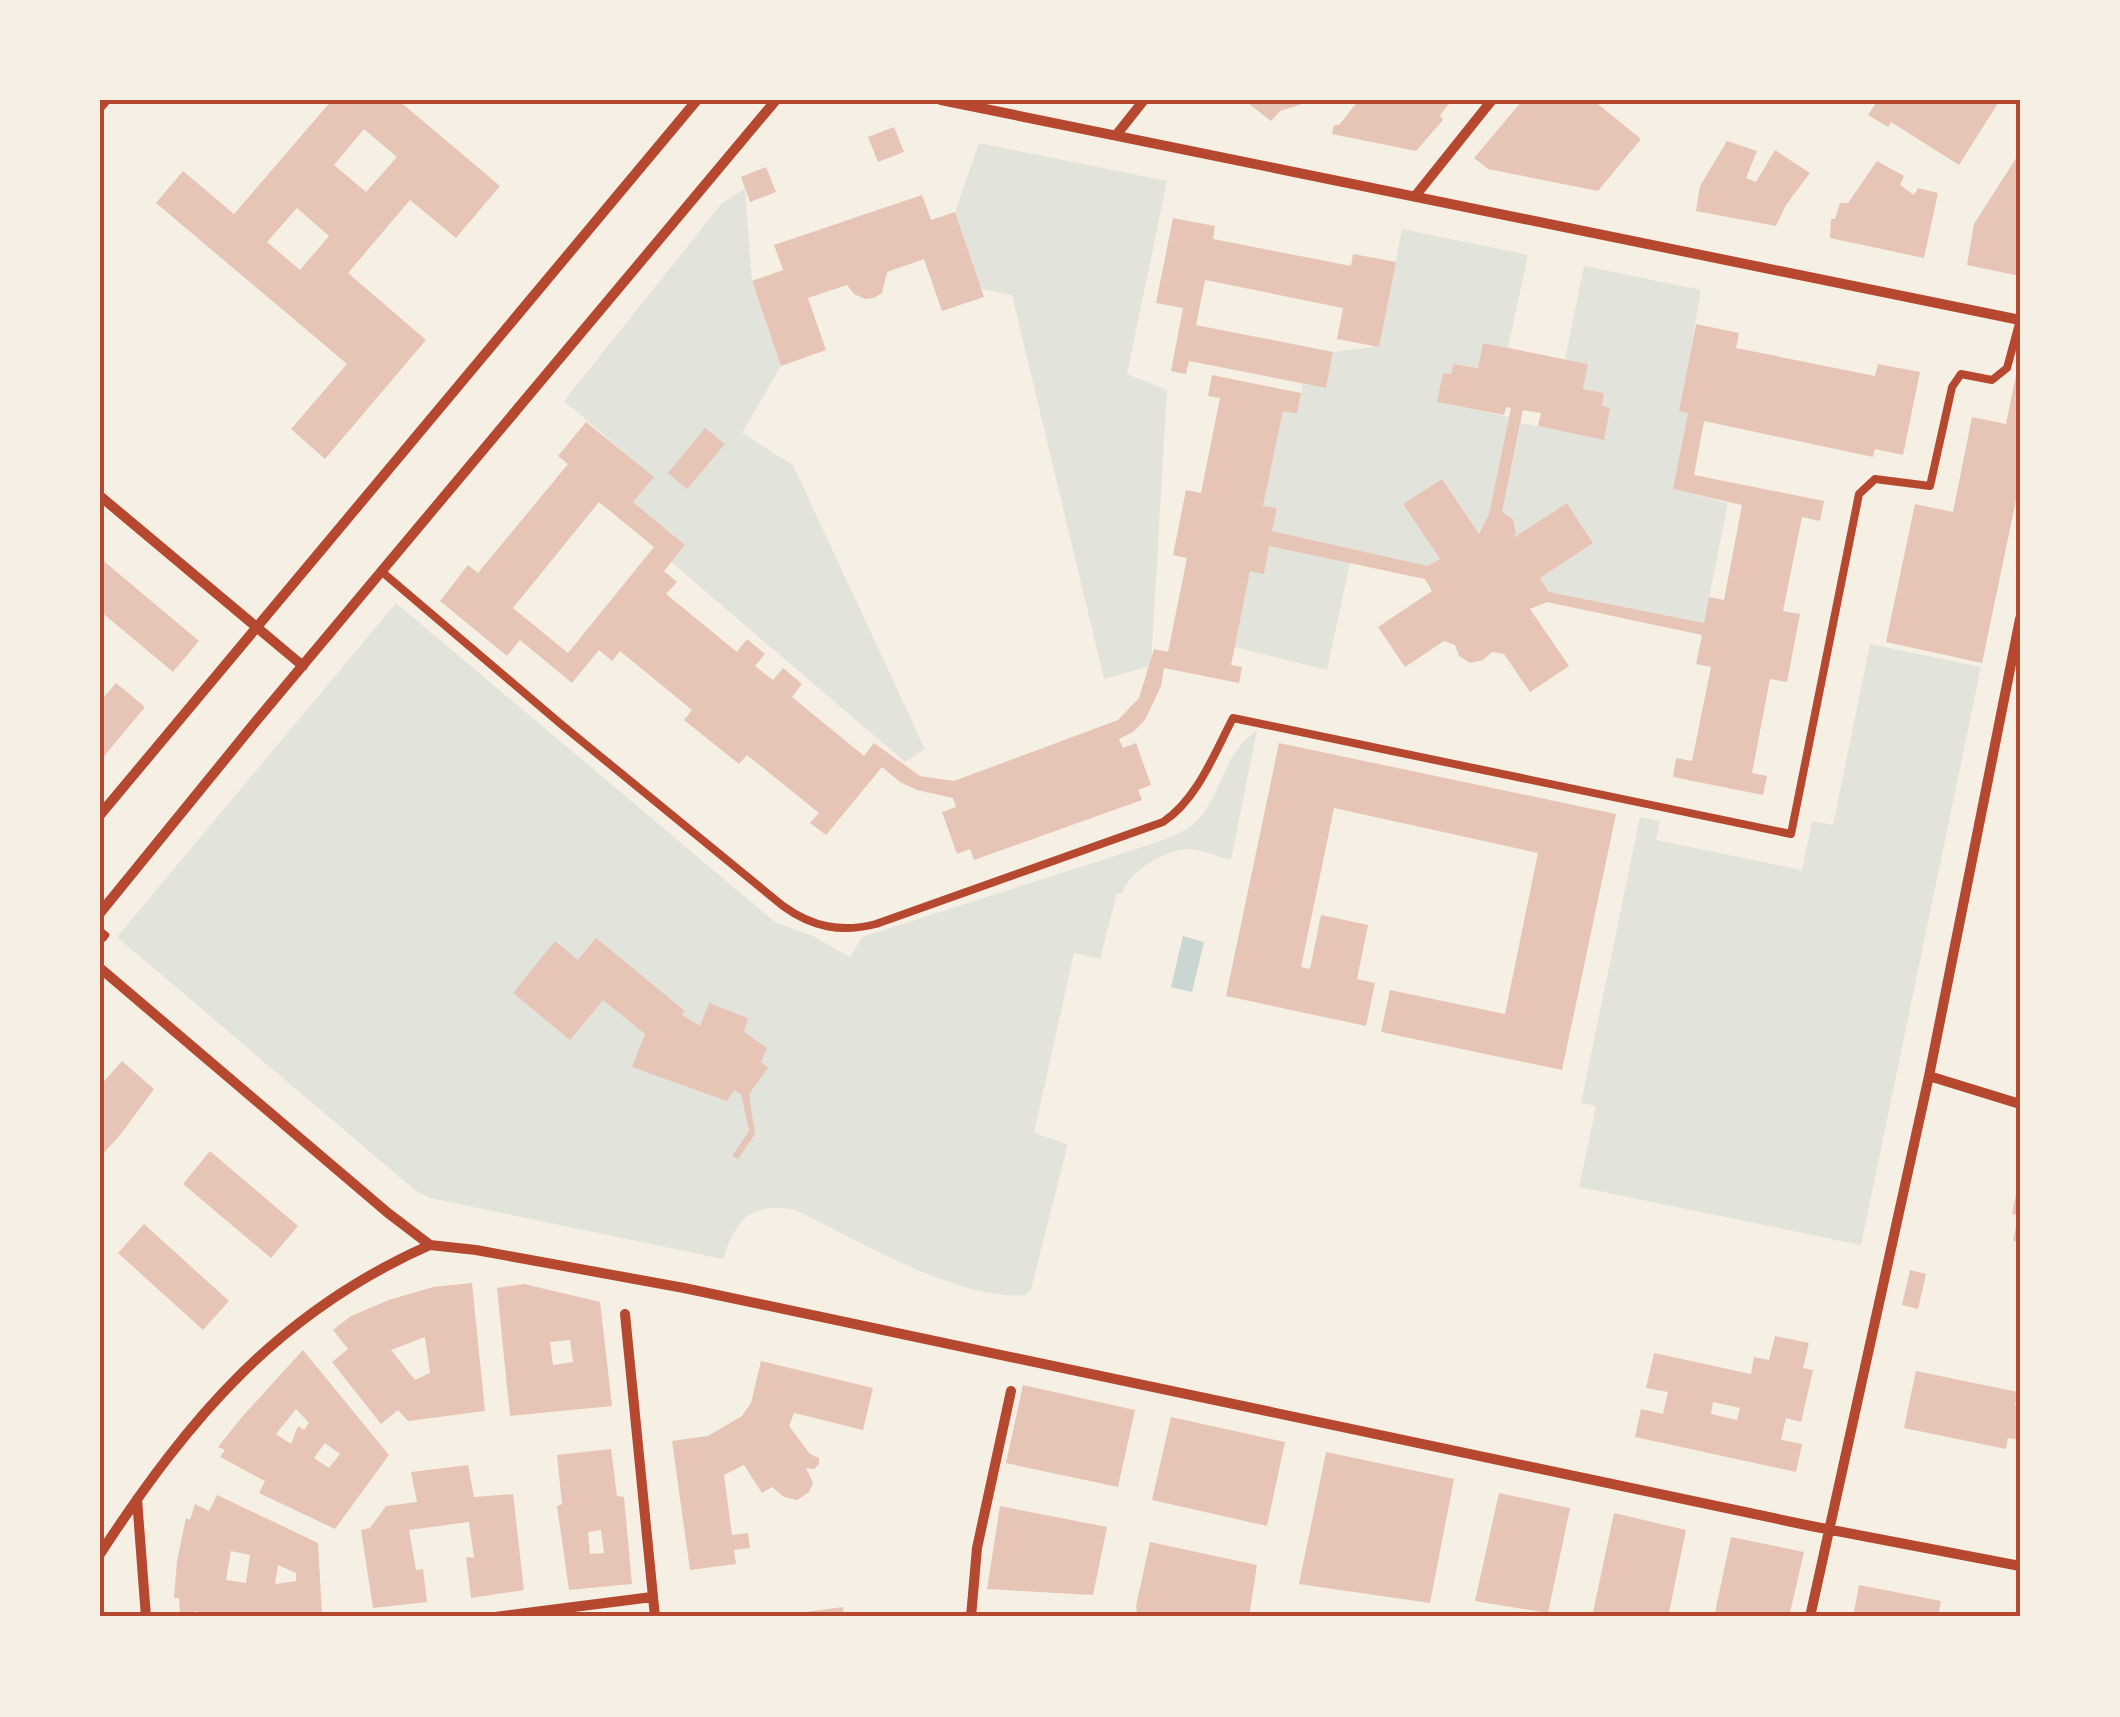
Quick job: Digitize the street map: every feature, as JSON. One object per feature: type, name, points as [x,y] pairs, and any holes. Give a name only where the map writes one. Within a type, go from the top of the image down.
[{"type":"street","points":[[100,107],[106,100]]},
{"type":"street","points":[[100,815],[697,100]]},
{"type":"street","points":[[941,100],[2020,320]]},
{"type":"street","points":[[1117,134],[1144,100]]},
{"type":"street","points":[[1416,195],[1492,100]]},
{"type":"street","points":[[100,913],[770,102]]},
{"type":"street","points":[[100,496],[303,666]]},
{"type":"street","points":[[1810,1617],[1929,1076],[2020,619]]},
{"type":"street","points":[[100,968],[388,1214],[430,1245]]},
{"type":"street","points":[[1929,1076],[2020,1104]]},
{"type":"street","points":[[100,1554],[137,1498],[214,1400],[264,1349],[314,1310],[398,1259],[430,1245],[684,1288],[2020,1566]]},
{"type":"street","points":[[625,1314],[655,1617]]},
{"type":"street","points":[[971,1617],[978,1548],[1011,1391]]},
{"type":"street","points":[[137,1498],[146,1617]]},
{"type":"street","points":[[494,1617],[652,1597]]},
{"type":"lane","points":[[381,571],[562,726],[783,906],[826,927],[876,924],[1164,822],[1177,814],[1233,718],[1791,834],[1858,494],[1875,479],[1930,486],[1952,387],[1961,374],[1992,380],[2007,368],[2020,320]]},
{"type":"path","points":[[102,930],[108,935],[104,940]]},
{"type":"shaded area","points":[[979,143],[1167,181],[1127,374],[1167,390],[1151,666],[1104,679],[1012,295],[981,289],[955,212]]},
{"type":"shaded area","points":[[745,189],[752,281],[781,366],[742,433],[793,465],[925,749],[905,762],[671,562],[685,545],[633,502],[653,477],[564,401],[722,203]]},
{"type":"shaded area","points":[[1402,229],[1528,255],[1508,348],[1483,343],[1478,368],[1453,364],[1451,374],[1443,373],[1438,402],[1509,417],[1489,514],[1479,534],[1442,479],[1404,504],[1440,559],[1428,566],[1272,531],[1277,508],[1263,506],[1283,411],[1297,414],[1303,384],[1326,388],[1333,352],[1379,346]]},
{"type":"shaded area","points":[[1584,266],[1701,290],[1680,410],[1688,413],[1674,489],[1728,503],[1704,623],[1549,592],[1540,578],[1593,542],[1567,503],[1513,538],[1513,519],[1502,512],[1521,423],[1603,439],[1610,408],[1602,406],[1604,393],[1583,389],[1587,364],[1565,359]]},
{"type":"shaded area","points":[[1269,546],[1350,563],[1327,670],[1234,647],[1250,571],[1264,573]]},
{"type":"shaded area","points":[[396,603],[775,922],[813,936],[850,957],[862,937],[1183,831],[1201,816],[1236,751],[1257,730],[1231,860],[1190,849],[1157,859],[1131,878],[1122,894],[1117,893],[1100,959],[1074,953],[1034,1133],[1068,1144],[1031,1289],[1026,1295],[999,1294],[940,1279],[795,1210],[766,1209],[747,1216],[734,1233],[723,1259],[430,1198],[416,1191],[117,937]]},
{"type":"shaded area","points":[[1870,644],[1981,667],[1861,1245],[1579,1187],[1596,1106],[1581,1103],[1640,817],[1660,821],[1656,840],[1802,870],[1812,821],[1833,825]]},
{"type":"shaded area","points":[[1183,936],[1204,942],[1192,992],[1171,987]]},
{"type":"building","points":[[332,100],[398,100],[500,186],[456,238],[410,200],[348,273],[426,340],[325,459],[291,429],[347,364],[156,203],[183,171],[234,214]],"holes":[[[364,129],[397,157],[366,192],[334,165]],[[297,208],[329,236],[300,270],[267,242]]]},
{"type":"building","points":[[1244,100],[1311,101],[1280,111],[1271,121]]},
{"type":"building","points":[[1359,100],[1452,100],[1440,115],[1443,120],[1416,151],[1332,134],[1334,125],[1339,125]]},
{"type":"building","points":[[1523,100],[1593,100],[1641,139],[1598,191],[1488,169],[1474,158]]},
{"type":"building","points":[[1878,100],[2000,100],[1959,165],[1891,122],[1888,127],[1868,115]]},
{"type":"building","points":[[894,127],[904,152],[878,162],[868,137]]},
{"type":"building","points":[[1727,141],[1757,151],[1746,178],[1756,182],[1775,150],[1810,173],[1776,226],[1696,211],[1700,186]]},
{"type":"building","points":[[2020,152],[2020,276],[1967,265],[1974,224]]},
{"type":"building","points":[[1877,161],[1904,176],[1900,185],[1914,195],[1918,188],[1938,193],[1924,258],[1830,238],[1831,219],[1835,219],[1840,203],[1848,203]]},
{"type":"building","points":[[766,167],[776,192],[750,202],[741,177]]},
{"type":"building","points":[[922,195],[931,220],[955,212],[984,297],[942,311],[924,259],[887,272],[882,293],[874,298],[854,294],[847,285],[808,298],[826,350],[781,366],[752,281],[783,270],[774,245]]},
{"type":"building","points":[[1173,218],[1215,226],[1213,239],[1351,266],[1353,254],[1396,262],[1379,347],[1337,339],[1343,308],[1205,280],[1196,325],[1333,352],[1326,388],[1189,361],[1186,374],[1171,371],[1183,308],[1156,303]]},
{"type":"building","points":[[1696,324],[1739,333],[1736,348],[1875,376],[1878,364],[1920,372],[1903,455],[1875,449],[1873,457],[1704,421],[1694,475],[1824,501],[1820,521],[1802,517],[1783,611],[1800,614],[1787,682],[1770,679],[1752,773],[1767,776],[1763,795],[1673,777],[1676,758],[1692,761],[1711,667],[1696,664],[1702,635],[1547,602],[1530,609],[1569,666],[1530,692],[1504,654],[1492,652],[1483,660],[1470,663],[1459,656],[1455,645],[1444,641],[1405,667],[1378,627],[1432,591],[1425,579],[1269,546],[1264,574],[1250,571],[1231,665],[1242,667],[1239,683],[1164,668],[1161,686],[1145,720],[1119,739],[1123,748],[1136,743],[1151,785],[1138,790],[1142,800],[974,860],[970,849],[957,854],[942,812],[956,807],[953,798],[917,790],[882,767],[826,835],[810,823],[819,813],[747,755],[739,764],[684,720],[692,710],[620,651],[612,661],[599,650],[572,683],[520,640],[507,656],[440,601],[468,565],[478,573],[568,464],[558,456],[586,422],[654,477],[633,502],[685,545],[664,571],[677,582],[666,594],[737,652],[747,639],[765,654],[755,666],[773,680],[783,668],[802,684],[792,697],[864,756],[874,743],[920,776],[954,781],[1118,720],[1139,698],[1154,649],[1168,652],[1187,558],[1173,555],[1186,490],[1201,493],[1220,398],[1208,396],[1212,375],[1301,393],[1297,414],[1283,411],[1263,506],[1277,508],[1272,531],[1428,566],[1440,559],[1403,504],[1442,479],[1479,534],[1489,514],[1511,408],[1506,407],[1504,415],[1437,402],[1443,373],[1451,374],[1453,364],[1478,368],[1483,343],[1588,364],[1583,389],[1604,393],[1602,406],[1610,408],[1604,440],[1538,426],[1541,413],[1523,410],[1502,512],[1513,519],[1513,538],[1567,503],[1593,543],[1540,578],[1549,592],[1704,623],[1709,597],[1724,600],[1742,505],[1673,489],[1688,413],[1679,411]],"holes":[[[599,502],[654,547],[568,653],[513,608]]]},
{"type":"building","points":[[2018,365],[2020,481],[1982,663],[1886,642],[1915,504],[1953,512],[1972,417],[2006,424]]},
{"type":"building","points":[[705,428],[725,444],[687,489],[668,473]]},
{"type":"building","points":[[100,558],[199,641],[173,672],[100,611]]},
{"type":"building","points":[[116,683],[145,707],[100,761],[100,702]]},
{"type":"building","points":[[1279,743],[1616,814],[1562,1070],[1381,1032],[1390,990],[1505,1014],[1538,853],[1334,808],[1301,967],[1310,969],[1321,915],[1368,925],[1357,979],[1375,983],[1366,1026],[1226,996]]},
{"type":"building","points":[[596,938],[685,1011],[682,1015],[700,1026],[709,1003],[748,1018],[744,1032],[767,1048],[761,1062],[768,1068],[749,1094],[755,1134],[738,1159],[732,1156],[749,1131],[741,1094],[734,1090],[727,1101],[632,1067],[645,1034],[603,1000],[570,1040],[513,993],[555,941],[578,960]]},
{"type":"building","points":[[122,1061],[154,1089],[100,1157],[100,1086]]},
{"type":"building","points":[[210,1151],[298,1226],[271,1258],[183,1184]]},
{"type":"building","points":[[2018,1183],[2020,1242],[2013,1241],[2018,1215],[2012,1214]]},
{"type":"building","points":[[144,1224],[229,1301],[203,1330],[118,1253]]},
{"type":"building","points":[[1910,1270],[1926,1274],[1918,1309],[1902,1305]]},
{"type":"building","points":[[472,1283],[485,1411],[408,1421],[398,1410],[381,1424],[332,1362],[348,1349],[333,1330],[351,1316],[433,1287]],"holes":[[[425,1337],[430,1373],[415,1380],[391,1350]]]},
{"type":"building","points":[[524,1284],[600,1302],[612,1406],[510,1416],[497,1288]],"holes":[[[570,1340],[573,1362],[553,1365],[550,1342]]]},
{"type":"building","points":[[1775,1336],[1809,1343],[1803,1368],[1813,1370],[1801,1422],[1786,1418],[1781,1440],[1802,1444],[1796,1472],[1635,1437],[1641,1409],[1663,1414],[1668,1392],[1646,1388],[1654,1353],[1751,1374],[1754,1357],[1769,1360]],"holes":[[[1713,1402],[1740,1408],[1737,1420],[1711,1414]]]},
{"type":"building","points":[[303,1350],[389,1455],[335,1529],[259,1493],[265,1481],[220,1457],[225,1450],[218,1447]],"holes":[[[296,1409],[309,1423],[304,1430],[298,1426],[291,1444],[276,1434]],[[325,1443],[340,1454],[329,1468],[314,1458]]]},
{"type":"building","points":[[761,1361],[873,1388],[863,1430],[794,1413],[789,1426],[810,1454],[819,1458],[814,1469],[806,1468],[813,1483],[809,1492],[797,1500],[784,1497],[772,1487],[762,1493],[744,1465],[724,1475],[732,1535],[748,1533],[750,1548],[734,1550],[736,1564],[690,1570],[672,1441],[708,1436],[742,1416],[751,1403]]},
{"type":"building","points":[[1916,1371],[2018,1392],[2015,1405],[2020,1406],[2020,1440],[2008,1438],[2006,1449],[1904,1428]]},
{"type":"building","points":[[1023,1385],[1135,1410],[1118,1487],[1006,1463]]},
{"type":"building","points":[[1171,1417],[1285,1442],[1267,1526],[1152,1500]]},
{"type":"building","points":[[611,1449],[617,1496],[624,1497],[632,1584],[569,1590],[557,1506],[562,1504],[557,1455]],"holes":[[[601,1530],[604,1553],[590,1554],[588,1532]]]},
{"type":"building","points":[[1326,1452],[1454,1479],[1430,1603],[1299,1584]]},
{"type":"building","points":[[468,1465],[474,1497],[513,1494],[524,1590],[471,1598],[466,1557],[474,1558],[469,1522],[409,1530],[416,1570],[423,1569],[427,1602],[373,1608],[361,1530],[370,1528],[386,1506],[417,1502],[411,1472]]},
{"type":"building","points":[[1499,1493],[1570,1508],[1548,1613],[1475,1601]]},
{"type":"building","points":[[217,1495],[318,1543],[322,1614],[180,1614],[179,1598],[174,1598],[186,1518],[190,1520],[195,1504],[209,1511]],"holes":[[[231,1551],[250,1555],[246,1583],[226,1580]],[[278,1565],[296,1573],[296,1581],[275,1584]]]},
{"type":"building","points":[[1000,1506],[1107,1527],[1093,1595],[987,1589]]},
{"type":"building","points":[[1614,1513],[1686,1530],[1668,1617],[1592,1617]]},
{"type":"building","points":[[1731,1537],[1804,1552],[1789,1617],[1714,1617]]},
{"type":"building","points":[[1150,1542],[1257,1565],[1249,1617],[1138,1617],[1136,1606]]},
{"type":"building","points":[[1859,1585],[1941,1601],[1938,1617],[1853,1617]]},
{"type":"building","points":[[843,1607],[844,1617],[783,1617],[783,1615]]}]
